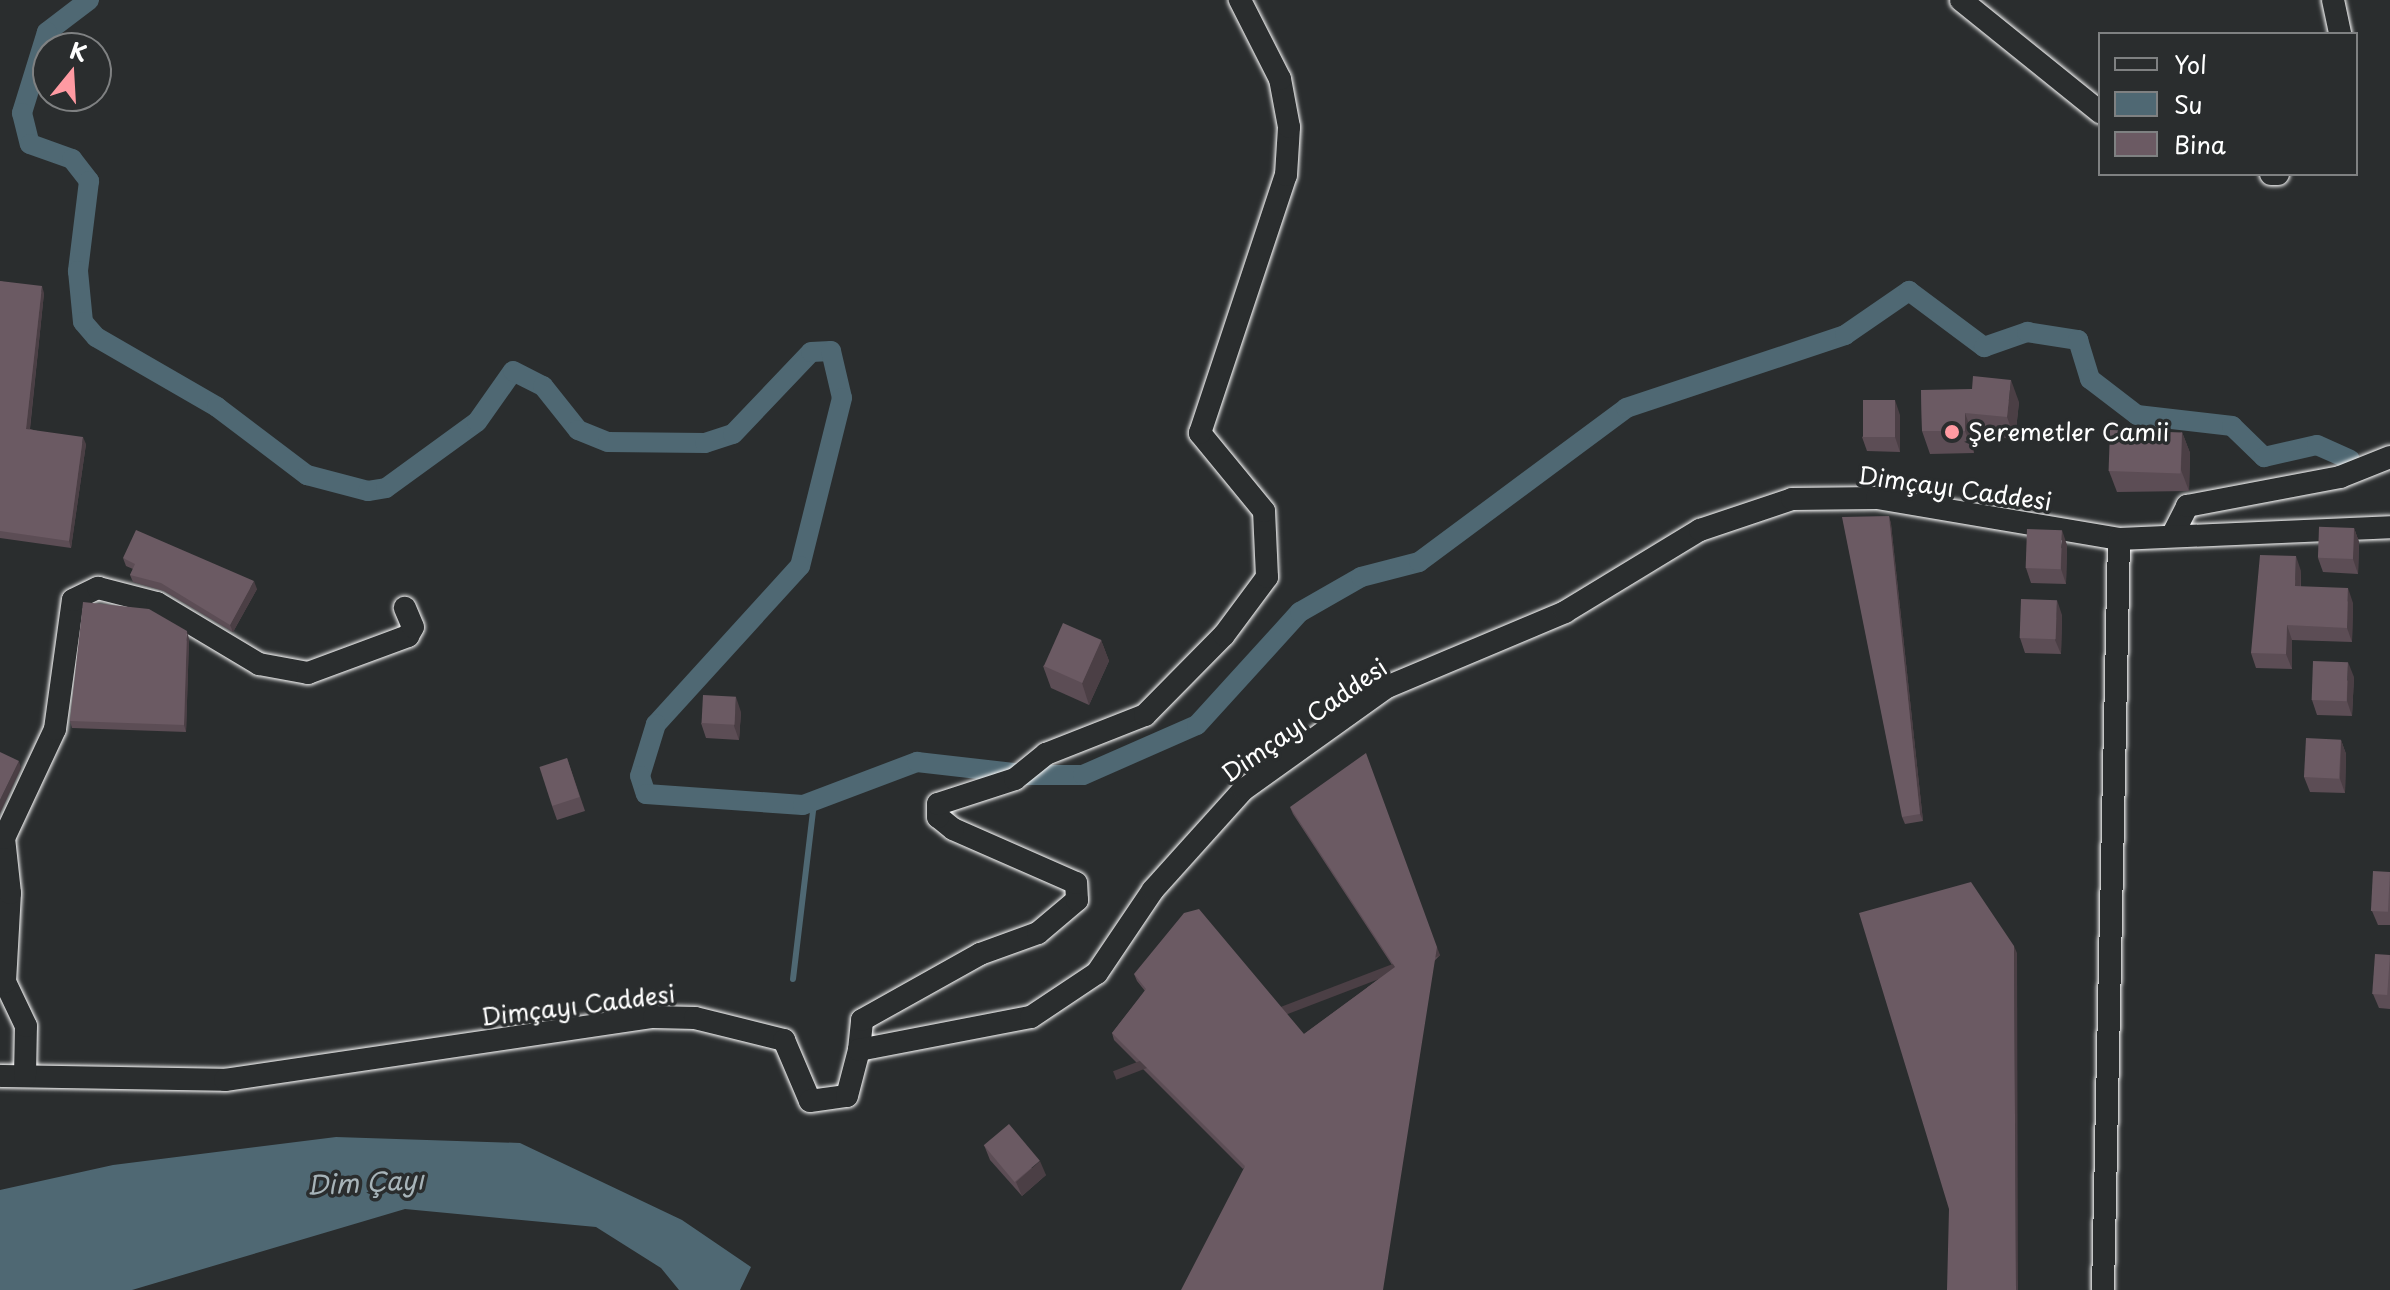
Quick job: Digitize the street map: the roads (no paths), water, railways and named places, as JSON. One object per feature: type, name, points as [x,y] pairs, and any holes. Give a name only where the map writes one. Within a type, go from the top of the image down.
[{"type":"street","points":[[859,1050],[862,1020],[881,1006],[980,954],[1038,933],[1077,900],[1076,883],[938,817],[938,804],[956,794],[1019,775],[1046,754],[1145,715],[1224,635],[1267,577],[1264,511],[1200,433],[1286,175],[1289,127],[1280,79],[1240,0]]},
{"type":"street","points":[[1961,0],[2098,110]]},
{"type":"street","points":[[2333,0],[2340,32]]},
{"type":"street","points":[[2172,536],[2187,506],[2340,477],[2390,457]]},
{"type":"street","name":"Dimçayı Caddesi","points":[[0,1076],[225,1080],[654,1017],[695,1018],[784,1040],[810,1101],[847,1096],[859,1050],[1031,1017],[1097,973],[1153,890],[1243,790],[1387,687],[1565,612],[1700,530],[1792,499],[1877,498],[2119,539],[2390,527]]},
{"type":"street","points":[[2103,1290],[2119,539]]},
{"type":"street","points":[[25,1076],[26,1026],[5,982],[10,893],[4,838],[55,729],[73,600],[98,588],[157,603],[259,664],[308,673],[408,636],[413,627],[405,608]]},
{"type":"water","name":"Dim Çayı","points":[[336,1137],[520,1143],[682,1220],[751,1267],[740,1290],[679,1290],[661,1268],[596,1227],[405,1209],[132,1290],[0,1290],[0,1190],[113,1165]]},
{"type":"waterway","points":[[89,0],[47,32],[22,113],[30,144],[72,159],[89,181],[78,271],[83,322],[96,337],[217,407],[307,475],[368,491],[386,488],[477,422],[513,371],[543,386],[578,430],[608,442],[705,443],[733,434],[811,352],[831,351],[842,398],[800,566],[656,724],[640,776],[646,794],[803,805],[917,762],[1013,773]]},
{"type":"waterway","points":[[1025,775],[1083,775],[1197,725],[1300,612],[1361,577],[1419,562],[1626,408],[1845,335],[1909,291],[1984,347],[2027,332],[2078,340],[2090,379],[2137,415],[2232,426],[2264,457],[2317,445],[2350,460]]},
{"type":"waterway","points":[[793,979],[814,804]]},
{"type":"place","name":"Şeremetler Camii","points":[[1952,432]]}]
